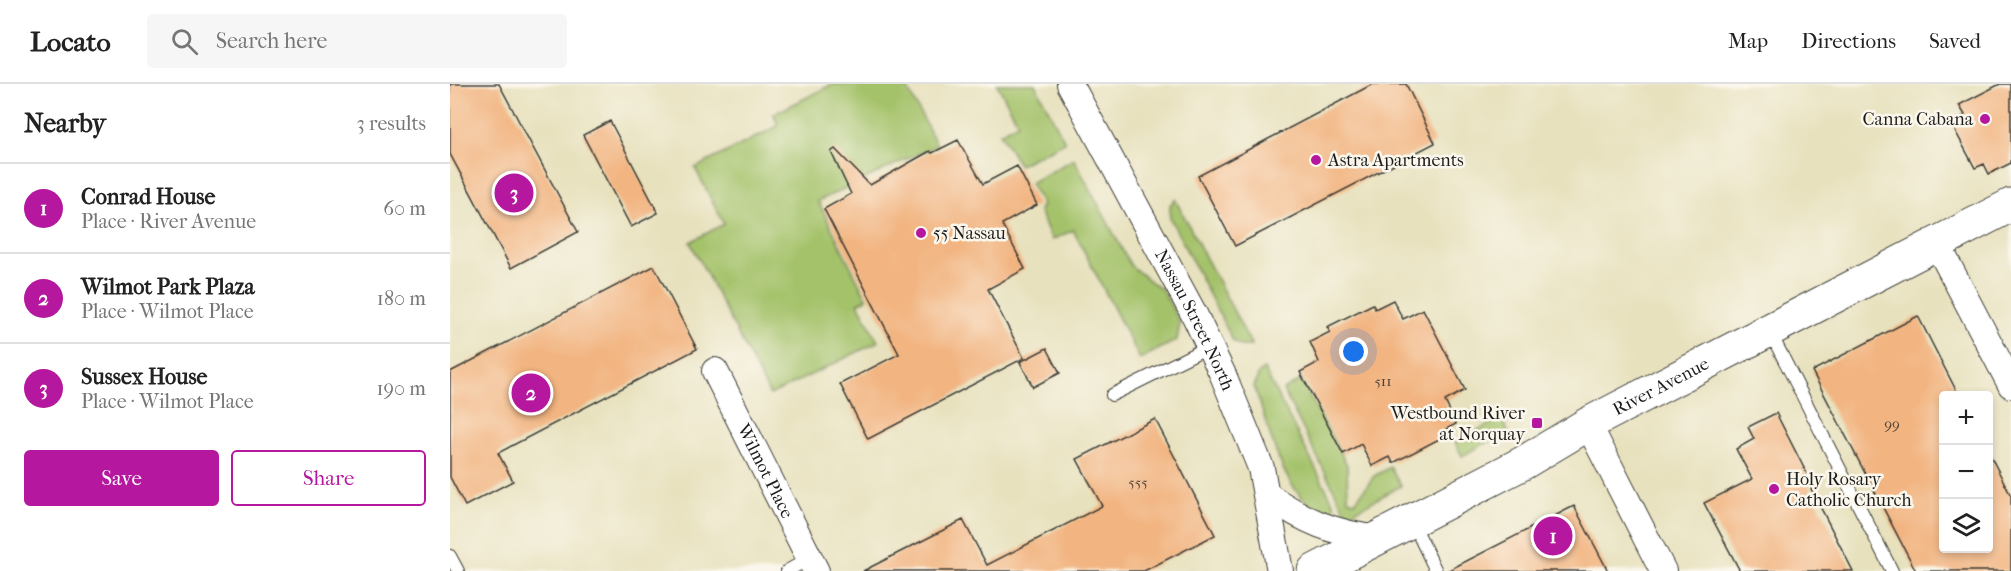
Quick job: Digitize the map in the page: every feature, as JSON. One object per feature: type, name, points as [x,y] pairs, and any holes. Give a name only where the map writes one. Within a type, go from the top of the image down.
[{"type":"street","name":"Nassau Street North","points":[[1070,84],[1210,346],[1252,444],[1267,495],[1280,571]]},
{"type":"street","name":"River Avenue","points":[[1314,571],[1522,463],[1588,424],[2011,205]]},
{"type":"street","points":[[1937,244],[2011,385]]},
{"type":"street","name":"Wilmot Place","points":[[715,371],[813,565]]},
{"type":"street","points":[[1588,424],[1663,571]]},
{"type":"street","points":[[1267,495],[1293,513],[1320,527],[1349,535],[1378,539]]},
{"type":"lane","points":[[1770,331],[1892,571]]},
{"type":"lane","points":[[1112,395],[1210,346]]},
{"type":"lane","points":[[1412,520],[1436,571]]},
{"type":"lane","points":[[450,556],[458,571]]},
{"type":"lane","points":[[787,571],[813,565]]},
{"type":"green space","points":[[833,84],[905,84],[937,145],[818,201],[867,299],[858,303],[878,342],[770,395],[690,242],[724,224],[695,168],[778,126],[774,114]]},
{"type":"green space","points":[[997,84],[1035,84],[1065,142],[1019,165],[1000,133],[1018,123]]},
{"type":"green space","points":[[1074,159],[1131,266],[1163,291],[1180,323],[1177,340],[1140,359],[1073,230],[1052,240],[1039,211],[1042,204],[1030,183]]},
{"type":"green space","points":[[1175,199],[1252,346],[1241,346],[1233,341],[1170,218],[1170,205]]},
{"type":"green space","points":[[1264,369],[1335,506],[1329,515],[1312,507],[1288,479],[1272,442],[1254,387],[1259,373]]},
{"type":"green space","points":[[1301,380],[1347,465],[1348,499],[1355,502],[1374,476],[1390,467],[1401,486],[1351,513],[1345,511],[1283,390]]},
{"type":"green space","points":[[1497,420],[1504,422],[1508,431],[1462,456],[1455,442]]},
{"type":"building","points":[[450,84],[499,84],[578,232],[511,268],[450,154]]},
{"type":"building","name":"Astra Apartments","points":[[1373,84],[1406,84],[1435,143],[1235,246],[1198,176]]},
{"type":"building","points":[[2000,84],[2011,84],[2011,163],[1989,174],[1984,164],[1975,168],[1951,123],[1965,115],[1959,105]]},
{"type":"building","points":[[610,121],[658,213],[631,227],[583,135]]},
{"type":"building","name":"55 Nassau","points":[[958,140],[983,184],[1017,166],[1037,205],[1002,224],[1025,269],[988,289],[1024,358],[868,439],[840,384],[899,354],[824,209],[851,194],[831,152],[835,149],[870,185],[930,151],[932,153]]},
{"type":"building","points":[[654,266],[697,349],[498,453],[513,481],[465,506],[450,477],[450,372]]},
{"type":"building","points":[[1393,300],[1403,319],[1423,309],[1465,390],[1445,401],[1456,424],[1444,430],[1447,435],[1393,463],[1390,457],[1372,466],[1361,444],[1343,454],[1300,372],[1319,362],[1310,342],[1330,332],[1327,327],[1373,304],[1375,309]]},
{"type":"building","points":[[1918,316],[1956,391],[1939,391],[1939,553],[1993,553],[1993,461],[2011,496],[2011,571],[1916,571],[1812,371]]},
{"type":"building","points":[[1047,348],[1060,373],[1033,387],[1020,362]]},
{"type":"building","name":"Holy Rosary Catholic Church","points":[[1776,413],[1808,476],[1805,477],[1853,571],[1740,571],[1704,503],[1752,479],[1736,449],[1754,439],[1748,427]]},
{"type":"building","points":[[1155,419],[1215,535],[1144,571],[863,571],[963,520],[987,565],[1102,506],[1077,459]]},
{"type":"building","points":[[1574,506],[1608,571],[1447,571]]},
{"type":"place","name":"Canna Cabana","points":[[1985,119]]},
{"type":"place","name":"Astra Apartments","points":[[1316,160]]},
{"type":"place","name":"Sussex House","points":[[514,193]]},
{"type":"place","name":"55 Nassau","points":[[921,233]]},
{"type":"place","name":"Wilmot Park Plaza","points":[[531,393]]},
{"type":"place","name":"Westbound River at Norquay","points":[[1537,423]]},
{"type":"place","name":"Holy Rosary Catholic Church","points":[[1774,489]]},
{"type":"place","name":"Conrad House","points":[[1553,536]]}]
